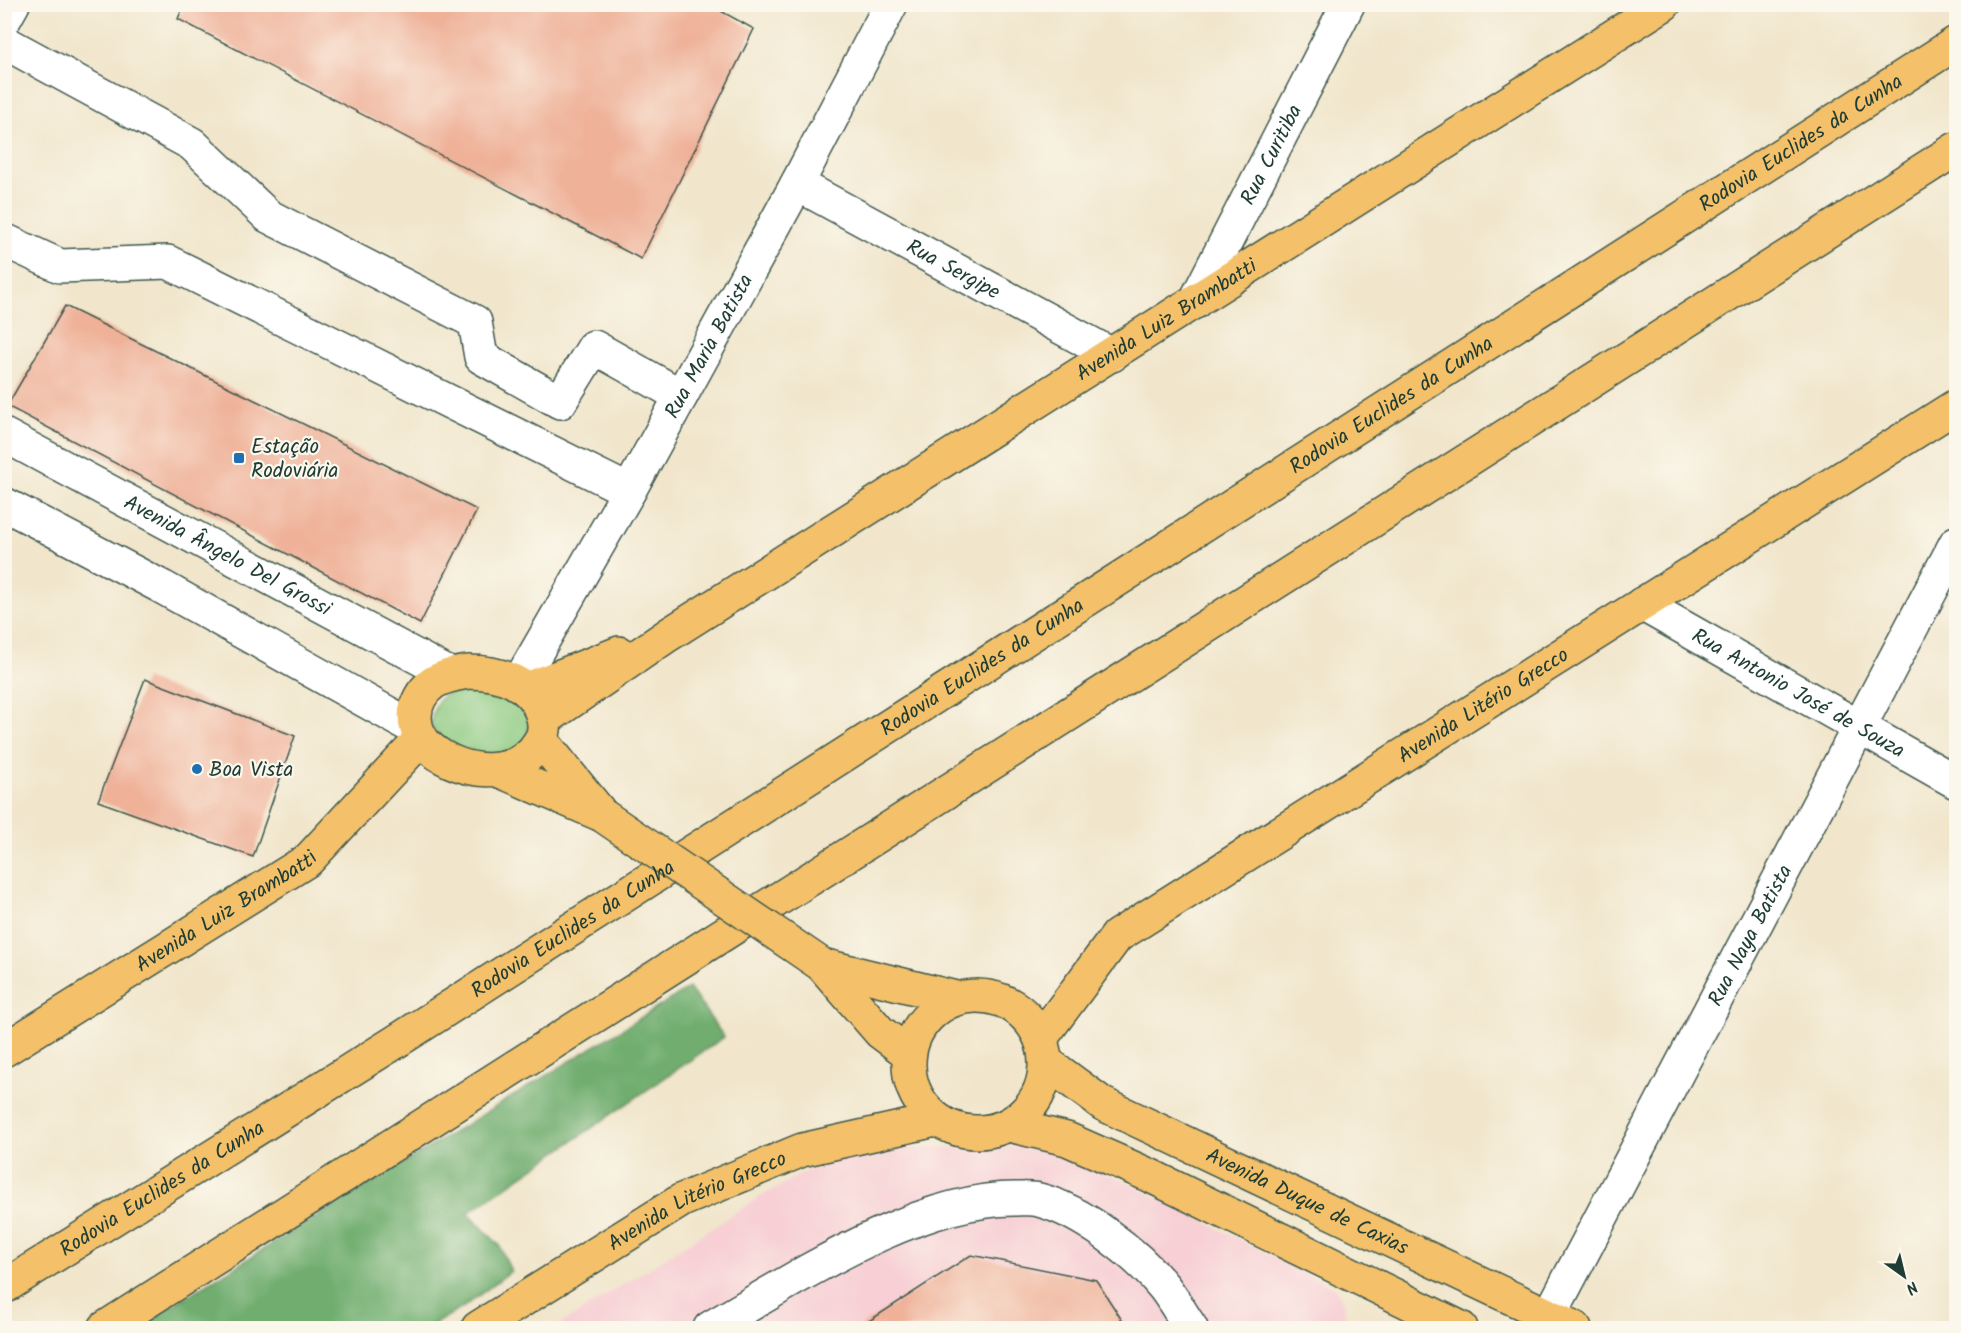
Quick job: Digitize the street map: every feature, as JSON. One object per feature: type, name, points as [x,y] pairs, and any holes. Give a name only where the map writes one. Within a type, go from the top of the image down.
[{"type":"main road","name":"Avenida Luiz Brambatti","points":[[668,635],[1664,4]]},
{"type":"main road","name":"Rodovia Euclides da Cunha","points":[[4,1287],[398,1041],[1956,43]]},
{"type":"main road","points":[[105,1329],[1956,149]]},
{"type":"main road","name":"Avenida Litério Grecco","points":[[1043,1050],[1117,936],[1956,406]]},
{"type":"main road","points":[[523,686],[668,635]]},
{"type":"main road","points":[[498,770],[515,765],[530,754],[542,730],[668,635]]},
{"type":"main road","points":[[602,815],[542,730],[539,703],[523,686],[486,672],[451,675],[435,681],[421,694],[415,711],[418,734],[433,751],[464,766],[498,770],[602,815],[822,964],[880,1032],[908,1053]]},
{"type":"main road","name":"Avenida Luiz Brambatti","points":[[4,1050],[308,860],[418,734]]},
{"type":"main road","points":[[822,964],[956,998],[981,995],[1006,1001],[1027,1016],[1043,1050],[1042,1087],[1029,1110],[1008,1125],[984,1133],[959,1131],[936,1120],[918,1102],[909,1079],[908,1053],[917,1029],[934,1010],[956,998]]},
{"type":"main road","name":"Avenida Duque de Caxias","points":[[1043,1050],[1103,1104],[1556,1324]]},
{"type":"main road","name":"Avenida Litério Grecco","points":[[478,1329],[682,1200],[802,1150],[936,1120]]},
{"type":"main road","name":"Avenida Duque de Caxias","points":[[1008,1125],[1066,1139],[1151,1176],[1461,1329]]},
{"type":"street","points":[[4,20],[13,4]]},
{"type":"street","name":"Rua Curitiba","points":[[1195,302],[1347,4]]},
{"type":"street","name":"Rua Maria Batista","points":[[523,686],[797,184],[891,5]]},
{"type":"street","points":[[4,42],[192,144],[268,216],[475,322],[481,357],[560,402],[594,347],[681,396]]},
{"type":"street","name":"Rua Sergipe","points":[[797,184],[1112,355]]},
{"type":"street","points":[[4,240],[60,266],[168,262],[629,490]]},
{"type":"street","name":"Avenida Ângelo Del Grossi","points":[[4,435],[451,675]]},
{"type":"street","points":[[4,504],[162,587],[418,734]]},
{"type":"street","name":"Rua Naya Batista","points":[[1556,1324],[1859,725],[1956,543]]},
{"type":"street","name":"Rua Antonio José de Souza","points":[[1642,604],[1956,782]]},
{"type":"street","points":[[710,1329],[781,1287],[898,1225],[955,1207],[996,1199],[1038,1199],[1083,1218],[1164,1287],[1191,1329]]},
{"type":"shaded area","points":[[1023,1145],[1062,1156],[1129,1183],[1335,1288],[1344,1304],[1347,1328],[1127,1328],[1096,1280],[971,1255],[858,1328],[555,1328],[760,1197],[818,1165],[857,1154],[892,1149]]},
{"type":"green space","points":[[480,687],[512,699],[524,710],[528,721],[528,733],[523,745],[498,758],[452,749],[431,726],[436,706],[446,694],[461,689]]},
{"type":"green space","points":[[689,988],[724,1037],[468,1213],[499,1245],[511,1271],[462,1308],[427,1328],[135,1328]]},
{"type":"building","points":[[184,4],[708,4],[754,29],[641,259],[178,19]]},
{"type":"building","name":"Estação Rodoviária","points":[[65,306],[477,510],[420,624],[7,406]]},
{"type":"building","name":"Boa Vista","points":[[145,679],[295,736],[253,857],[98,801]]},
{"type":"building","points":[[971,1255],[1096,1280],[1127,1328],[858,1328]]},
{"type":"place","name":"Estação Rodoviária","points":[[239,458]]},
{"type":"place","name":"Boa Vista","points":[[197,769]]}]
